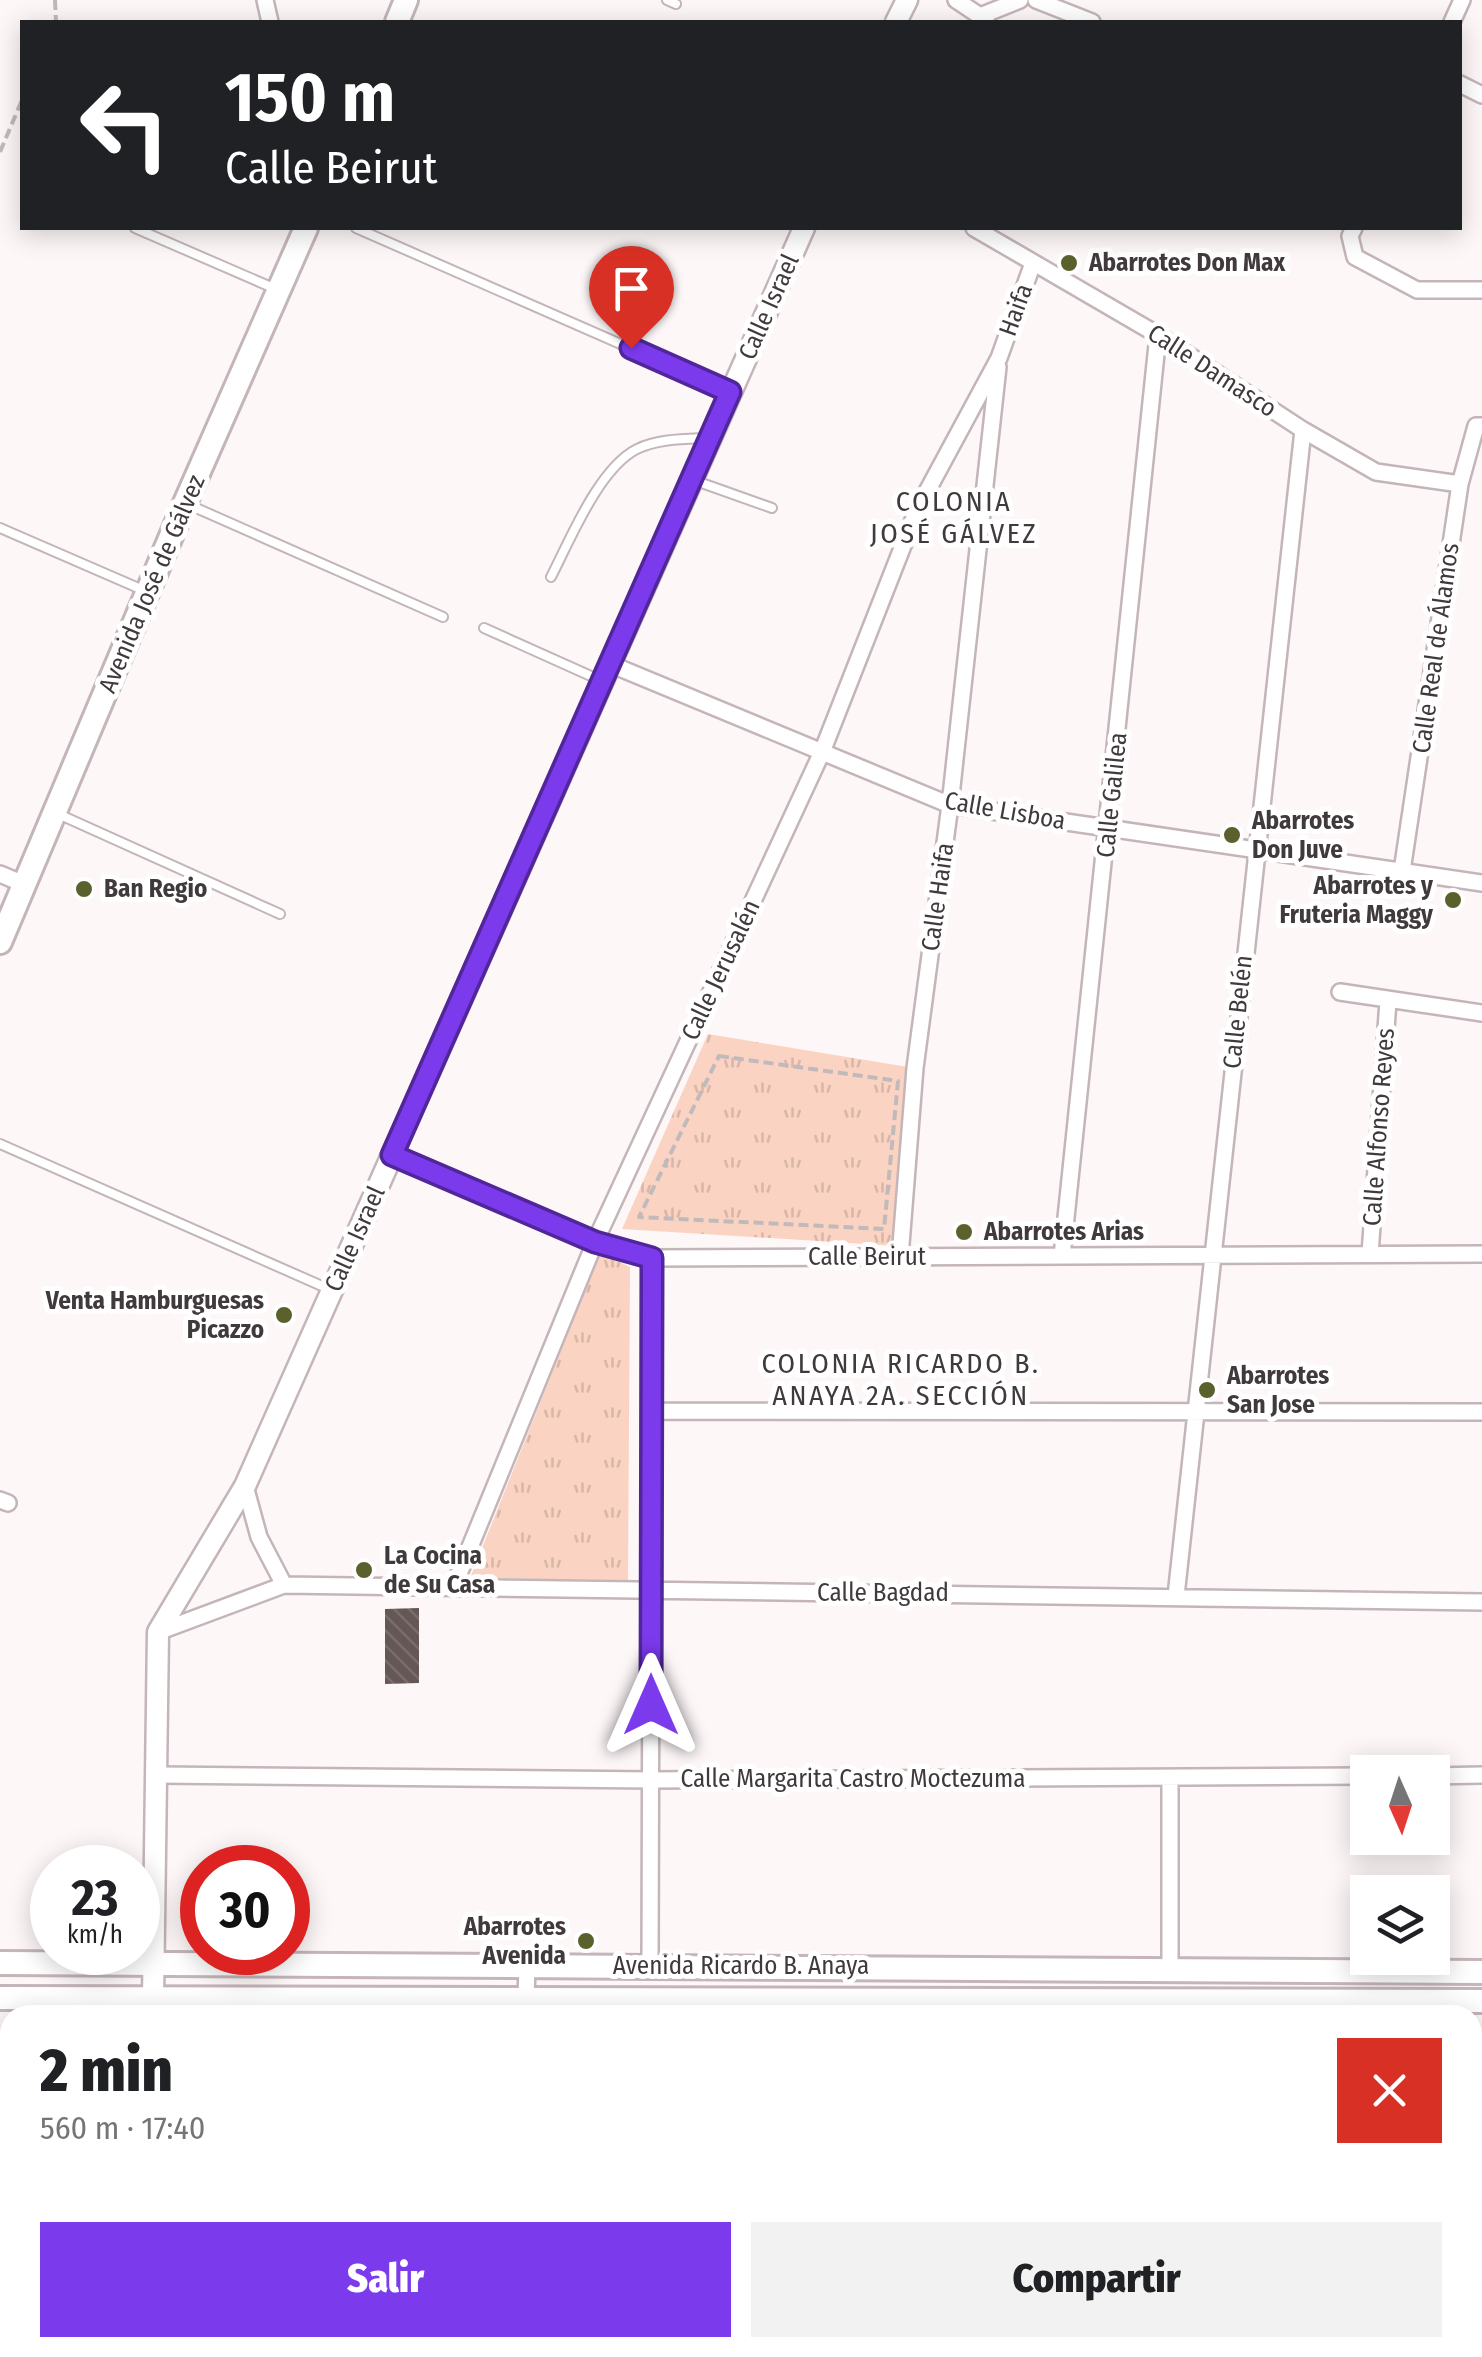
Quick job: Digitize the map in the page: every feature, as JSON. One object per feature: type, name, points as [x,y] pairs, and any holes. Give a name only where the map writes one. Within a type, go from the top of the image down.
[{"type":"main road","name":"Avenida José de Gálvez","points":[[0,942],[305,230]]},
{"type":"main road","name":"Avenida Ricardo B. Anaya","points":[[0,1962],[30,1963]]},
{"type":"main road","name":"Avenida Ricardo B. Anaya","points":[[160,1965],[1472,1972]]},
{"type":"main road","points":[[1472,1972],[1472,2001]]},
{"type":"main road","name":"Avenida Ricardo B. Anaya","points":[[0,1998],[134,2005]]},
{"type":"main road","name":"Avenida Ricardo B. Anaya","points":[[492,2005],[526,1998],[1045,2005]]},
{"type":"main road","name":"Avenida Ricardo B. Anaya","points":[[1407,2005],[1472,2001]]},
{"type":"street","points":[[956,0],[984,19],[1020,0]]},
{"type":"street","points":[[1036,0],[1087,20]]},
{"type":"street","name":"Calle Israel","points":[[158,1632],[244,1486],[803,230]]},
{"type":"street","name":"Calle Damasco","points":[[977,230],[1158,334],[1303,430],[1376,472],[1460,484]]},
{"type":"street","points":[[1353,230],[1350,236],[1355,257],[1417,290],[1482,290]]},
{"type":"street","name":"Haifa","points":[[999,358],[1033,263]]},
{"type":"street","name":"Calle Galilea","points":[[1062,1256],[1158,334]]},
{"type":"street","name":"Calle Jerusalén","points":[[454,1586],[595,1242],[822,752],[917,510],[999,358]]},
{"type":"street","name":"Calle Haifa","points":[[900,1256],[916,1068],[950,805],[999,358]]},
{"type":"street","name":"Calle Real de Álamos","points":[[1402,872],[1460,484],[1479,426]]},
{"type":"street","name":"Calle Belén","points":[[1176,1596],[1303,430]]},
{"type":"street","name":"Calle Lisboa","points":[[606,672],[822,752],[950,805],[1482,883]]},
{"type":"street","points":[[0,874],[26,885]]},
{"type":"street","points":[[1340,992],[1482,1013]]},
{"type":"street","name":"Calle Alfonso Reyes","points":[[1370,1254],[1388,1000]]},
{"type":"street","name":"Calle Beirut","points":[[392,1155],[595,1242],[652,1258],[1482,1254]]},
{"type":"street","points":[[650,1965],[652,1258]]},
{"type":"street","points":[[652,1411],[1482,1412]]},
{"type":"street","points":[[244,1486],[260,1537],[284,1585]]},
{"type":"street","name":"Calle Bagdad","points":[[158,1632],[284,1585],[1482,1602]]},
{"type":"street","points":[[157,1845],[158,1632]]},
{"type":"street","name":"Calle Margarita Castro Moctezuma","points":[[158,1775],[650,1780],[1350,1776]]},
{"type":"street","points":[[1450,1776],[1482,1775]]},
{"type":"street","points":[[1170,1778],[1170,1971]]},
{"type":"street","points":[[527,1966],[526,1998],[540,2005]]},
{"type":"street","points":[[1268,2005],[1272,1971]]},
{"type":"street","points":[[153,2005],[154,1975]]},
{"type":"lane","points":[[667,0],[676,4]]},
{"type":"lane","points":[[140,230],[278,290]]},
{"type":"lane","points":[[361,230],[730,392]]},
{"type":"lane","points":[[552,577],[600,482],[635,450],[674,439],[710,438]]},
{"type":"lane","points":[[692,479],[772,508]]},
{"type":"lane","points":[[185,503],[444,617]]},
{"type":"lane","points":[[0,528],[149,592]]},
{"type":"lane","points":[[484,628],[606,672]]},
{"type":"lane","points":[[55,813],[280,914]]},
{"type":"lane","points":[[0,1144],[331,1290]]},
{"type":"path","points":[[0,152],[20,105]]},
{"type":"path","points":[[719,1056],[898,1081],[884,1229],[846,1227],[639,1217],[719,1056]]},
{"type":"green space","points":[[708,1034],[914,1068],[898,1246],[622,1229]]},
{"type":"green space","points":[[600,1253],[630,1267],[628,1580],[470,1578]]},
{"type":"building","points":[[419,1608],[419,1683],[385,1684],[385,1609]]},
{"type":"place","name":"Abarrotes Don Max","points":[[1069,263]]},
{"type":"place","name":"Abarrotes Don Juve","points":[[1232,835]]},
{"type":"place","name":"Ban Regio","points":[[84,889]]},
{"type":"place","name":"Abarrotes y Fruteria Maggy","points":[[1453,900]]},
{"type":"place","name":"Abarrotes Arias","points":[[964,1232]]},
{"type":"place","name":"Venta Hamburguesas Picazzo","points":[[284,1315]]},
{"type":"place","name":"Abarrotes San Jose","points":[[1207,1390]]},
{"type":"place","name":"La Cocina de Su Casa","points":[[364,1570]]},
{"type":"place","name":"Abarrotes Avenida","points":[[586,1941]]},
{"type":"district","name":"COLONIA JOSÉ GÁLVEZ","points":[[954,517]]},
{"type":"district","name":"COLONIA RICARDO B. ANAYA 2A. SECCIÓN","points":[[901,1379]]},
{"type":"route","points":[[631,348],[730,392],[392,1155],[595,1242],[652,1258],[651,1705]]}]
